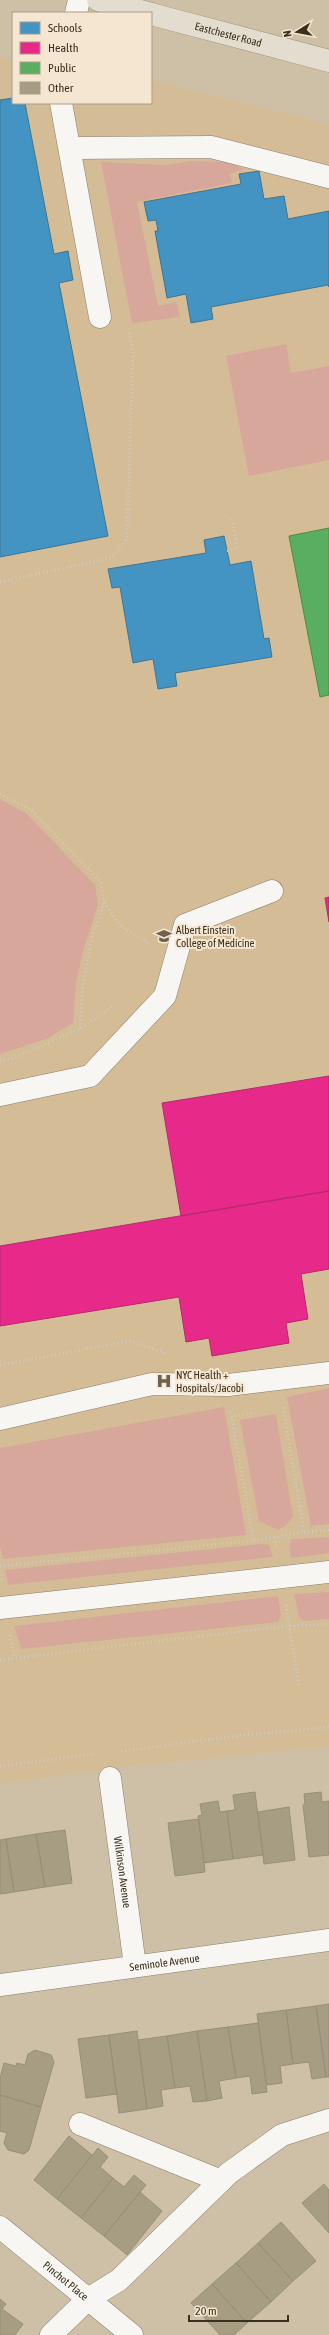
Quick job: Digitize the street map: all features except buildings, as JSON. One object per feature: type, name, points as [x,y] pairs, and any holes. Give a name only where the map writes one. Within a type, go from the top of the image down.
[{"type":"main road","points":[[98,0],[144,12]]},
{"type":"main road","name":"Eastchester Road","points":[[152,14],[329,61]]},
{"type":"street","points":[[76,12],[79,0]]},
{"type":"street","points":[[61,104],[100,317]]},
{"type":"street","points":[[70,148],[211,146],[329,177]]},
{"type":"street","points":[[0,1095],[90,1076],[165,996],[185,925],[272,891]]},
{"type":"street","points":[[0,1419],[152,1384],[228,1385],[329,1373]]},
{"type":"street","points":[[4,1617],[281,1577],[329,1572]]},
{"type":"street","name":"Wilkinson Avenue","points":[[110,1778],[135,1966]]},
{"type":"street","name":"Seminole Avenue","points":[[0,1985],[329,1940]]},
{"type":"street","points":[[51,2335],[88,2299],[119,2280],[221,2180],[282,2135],[329,2120]]},
{"type":"street","points":[[80,2124],[221,2180]]},
{"type":"street","name":"Pinchot Place","points":[[0,2227],[132,2335]]},
{"type":"path","points":[[227,551],[238,548],[231,517]]},
{"type":"path","points":[[0,582],[111,558],[128,538]]},
{"type":"path","points":[[0,794],[32,810],[101,882],[104,903],[92,937],[83,984],[80,1029]]},
{"type":"path","points":[[104,903],[121,926],[152,945]]},
{"type":"path","points":[[0,1060],[11,1059],[80,1029],[116,1005]]},
{"type":"path","points":[[275,1409],[283,1408],[304,1532]]},
{"type":"path","points":[[252,1541],[231,1416],[253,1413]]},
{"type":"path","points":[[0,1566],[252,1541],[304,1532],[329,1530]]},
{"type":"path","points":[[275,1537],[298,1686]]},
{"type":"path","points":[[4,1617],[14,1658]]},
{"type":"path","points":[[0,1660],[289,1626],[329,1624]]},
{"type":"path","points":[[119,1751],[244,1735],[329,1727]]},
{"type":"path","points":[[0,1766],[95,1754]]},
{"type":"shaded area","name":"Albert Einstein College of Medicine","points":[[0,57],[12,58],[12,104],[152,104],[152,80],[329,124],[329,1747],[133,1766],[0,1784]]},
{"type":"shaded area","points":[[191,161],[226,162],[244,169],[230,174],[232,183],[137,202],[158,306],[176,302],[180,317],[132,323],[101,162],[166,165]]},
{"type":"shaded area","points":[[286,344],[291,373],[329,366],[329,460],[249,476],[226,356]]},
{"type":"shaded area","points":[[0,799],[27,814],[95,885],[98,905],[83,951],[76,983],[73,1023],[46,1039],[0,1054]]},
{"type":"shaded area","points":[[329,1388],[329,1524],[311,1526],[287,1397]]},
{"type":"shaded area","points":[[224,1407],[246,1535],[3,1559],[0,1546],[0,1448]]},
{"type":"shaded area","points":[[276,1414],[293,1517],[285,1526],[278,1530],[259,1521],[240,1420]]},
{"type":"shaded area","points":[[329,1537],[329,1553],[291,1558],[289,1546],[292,1539]]},
{"type":"shaded area","points":[[261,1544],[269,1545],[273,1557],[8,1585],[5,1570]]},
{"type":"shaded area","points":[[329,1592],[329,1619],[303,1621],[299,1617],[294,1594]]},
{"type":"shaded area","points":[[278,1596],[281,1615],[278,1622],[21,1649],[14,1626]]},
{"type":"place","name":"Albert Einstein College of Medicine","points":[[164,936]]},
{"type":"place","name":"NYC Health + Hospitals/Jacobi","points":[[164,1381]]}]
